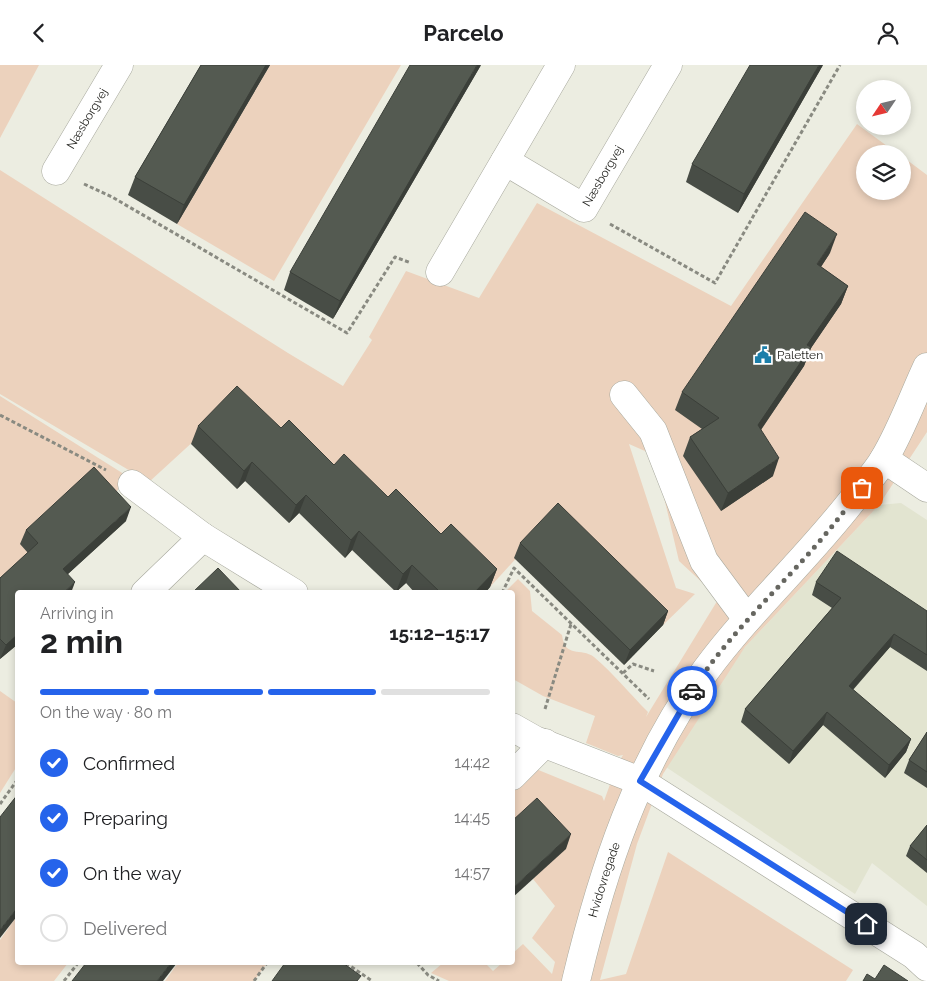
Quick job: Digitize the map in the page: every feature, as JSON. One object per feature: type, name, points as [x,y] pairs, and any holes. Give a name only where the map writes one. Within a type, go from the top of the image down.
[{"type":"street","name":"Næsborgvej","points":[[56,171],[119,65]]},
{"type":"street","points":[[440,272],[561,65]]},
{"type":"street","name":"Næsborgvej","points":[[505,161],[584,208],[668,65]]},
{"type":"street","name":"Hvidovregade","points":[[576,981],[593,910],[640,781],[673,722],[706,670],[747,619],[829,531],[884,459],[927,367]]},
{"type":"street","points":[[624,395],[653,431],[704,561],[747,619]]},
{"type":"street","points":[[884,459],[927,488]]},
{"type":"street","points":[[132,484],[204,537],[289,590]]},
{"type":"street","points":[[148,590],[204,537]]},
{"type":"street","points":[[515,770],[531,737],[640,781],[914,955],[927,967]]},
{"type":"path","points":[[584,208],[715,283],[840,65]]},
{"type":"path","points":[[56,171],[112,197],[347,333],[395,257],[440,272]]},
{"type":"path","points":[[0,415],[132,484]]},
{"type":"path","points":[[503,590],[514,568],[673,722]]},
{"type":"path","points":[[531,737],[572,624]]},
{"type":"path","points":[[623,673],[633,664],[654,671]]},
{"type":"path","points":[[0,804],[15,783]]},
{"type":"path","points":[[64,981],[76,965]]},
{"type":"path","points":[[254,981],[266,965]]},
{"type":"path","points":[[349,965],[372,981]]},
{"type":"path","points":[[419,965],[428,975],[439,981]]},
{"type":"shaded area","points":[[0,65],[39,65],[0,138]]},
{"type":"shaded area","points":[[270,65],[401,65],[274,281],[177,224]]},
{"type":"shaded area","points":[[856,125],[856,135],[872,135],[886,145],[856,145],[856,200],[911,200],[911,163],[927,175],[927,432],[879,505],[745,647],[663,774],[637,844],[600,980],[626,974],[668,852],[853,970],[846,981],[449,981],[431,973],[441,965],[487,965],[493,971],[500,965],[515,965],[515,951],[523,944],[552,974],[555,962],[532,938],[555,906],[533,879],[565,848],[515,824],[515,790],[536,769],[602,796],[604,801],[617,765],[623,755],[618,756],[586,743],[595,716],[543,696],[515,680],[515,590],[507,590],[518,579],[530,591],[532,611],[562,635],[566,647],[570,650],[589,654],[601,663],[648,712],[646,717],[719,598],[679,561],[654,455],[629,444],[676,588],[695,594],[663,625],[553,518],[490,587],[232,406],[149,482],[0,394],[0,170],[343,386],[372,340],[369,337],[406,271],[479,298],[537,203],[731,306]]},
{"type":"shaded area","points":[[0,396],[127,476],[111,500],[21,544],[33,558],[0,588]]},
{"type":"shaded area","points":[[901,503],[927,520],[927,906],[872,863],[855,894],[663,765],[745,647],[879,505]]},
{"type":"shaded area","points":[[0,691],[15,702],[15,769],[0,793]]},
{"type":"shaded area","points":[[15,919],[15,965],[66,965],[54,981],[0,981],[0,940]]},
{"type":"shaded area","points":[[177,965],[266,965],[254,981],[165,981]]},
{"type":"building","points":[[201,65],[266,65],[184,205],[135,177]]},
{"type":"building","points":[[410,65],[477,65],[340,301],[290,272]]},
{"type":"building","points":[[750,65],[819,65],[744,194],[692,164]]},
{"type":"building","points":[[805,212],[837,234],[817,264],[848,286],[807,345],[811,347],[758,425],[779,458],[728,493],[690,437],[719,418],[682,392]]},
{"type":"building","points":[[237,386],[281,428],[289,420],[334,465],[344,454],[388,497],[396,489],[441,534],[451,524],[497,569],[477,590],[438,590],[412,565],[403,574],[359,531],[351,540],[306,495],[296,505],[252,462],[244,471],[198,426]]},
{"type":"building","points":[[94,467],[131,507],[63,569],[75,582],[66,590],[15,590],[15,637],[6,645],[0,639],[0,578],[38,543],[26,530]]},
{"type":"building","points":[[558,503],[668,611],[630,650],[520,543]]},
{"type":"building","points":[[837,551],[927,611],[927,655],[894,634],[849,686],[911,739],[889,765],[827,712],[793,751],[745,709],[841,598],[816,582]]},
{"type":"building","points":[[218,568],[239,590],[195,590]]},
{"type":"building","points":[[927,732],[927,772],[909,760]]},
{"type":"building","points":[[15,798],[15,911],[0,930],[0,817]]},
{"type":"building","points":[[537,798],[571,834],[515,886],[515,818]]},
{"type":"building","points":[[927,825],[927,860],[910,846]]},
{"type":"building","points":[[84,965],[169,965],[157,981],[72,981]]},
{"type":"building","points":[[284,965],[346,965],[361,976],[357,981],[272,981]]},
{"type":"building","points":[[884,965],[908,981],[863,981],[867,974],[875,979]]},
{"type":"way so far","points":[[692,691],[706,670],[747,619],[829,531],[862,488]]},
{"type":"place","name":"Paletten","points":[[763,355]]},
{"type":"route","points":[[692,691],[640,781],[866,924]]}]
